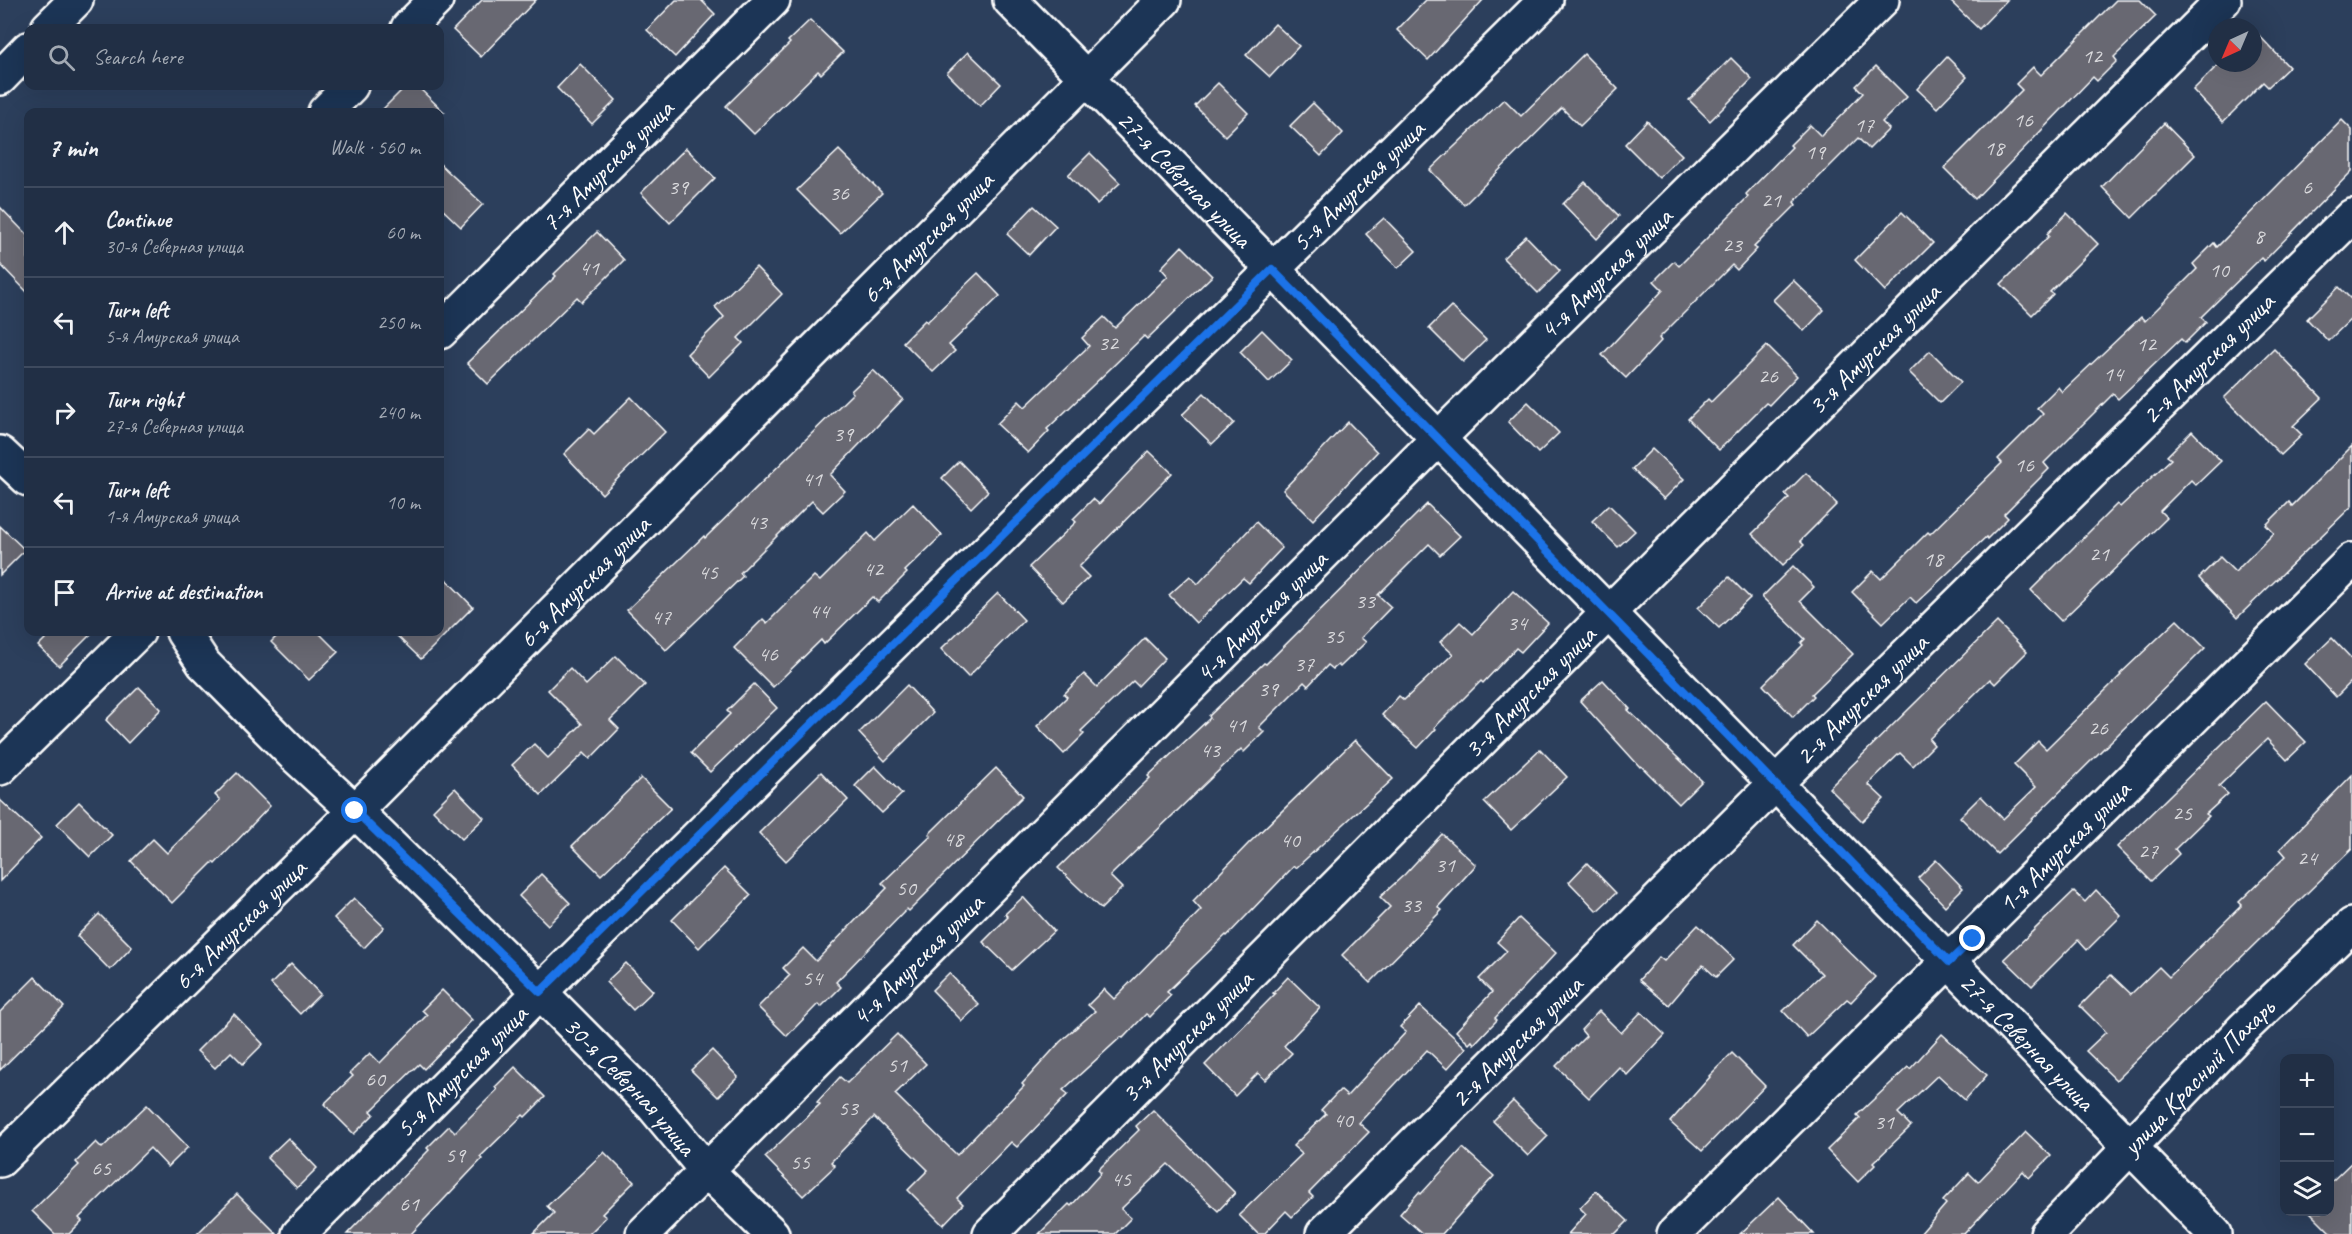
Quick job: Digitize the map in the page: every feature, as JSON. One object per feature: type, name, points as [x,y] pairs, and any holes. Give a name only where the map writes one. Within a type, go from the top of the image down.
[{"type":"street","points":[[52,24],[76,0]]},
{"type":"street","points":[[412,24],[436,0]]},
{"type":"street","name":"7-я Амурская улица","points":[[444,328],[773,0]]},
{"type":"street","name":"27-я Северная улица","points":[[1010,0],[2215,1234]]},
{"type":"street","name":"6-я Амурская улица","points":[[0,1160],[355,811],[1164,0]]},
{"type":"street","name":"5-я Амурская улица","points":[[299,1234],[540,992],[1546,0]]},
{"type":"street","name":"4-я Амурская улица","points":[[643,1234],[1438,439],[1882,0]]},
{"type":"street","name":"3-я Амурская улица","points":[[990,1234],[1608,613],[2224,0]]},
{"type":"street","points":[[0,78],[24,53]]},
{"type":"street","points":[[329,108],[347,90]]},
{"type":"street","name":"2-я Амурская улица","points":[[1323,1234],[1775,784],[2352,216]]},
{"type":"street","points":[[0,453],[24,475]]},
{"type":"street","name":"1-я Амурская улица","points":[[1674,1234],[2352,560]]},
{"type":"street","points":[[0,768],[134,636]]},
{"type":"street","name":"30-я Северная улица","points":[[186,636],[204,664],[294,755],[355,811],[540,992],[653,1106],[706,1170],[772,1234]]},
{"type":"street","name":"улица Красный Пахарь","points":[[2048,1234],[2244,1028],[2352,925]]},
{"type":"building","points":[[482,0],[536,0],[481,57],[453,30]]},
{"type":"building","points":[[676,0],[701,0],[715,14],[675,57],[647,30]]},
{"type":"building","points":[[1426,0],[1483,0],[1428,60],[1397,30]]},
{"type":"building","points":[[1949,0],[2007,0],[1979,29]]},
{"type":"building","points":[[2116,0],[2140,0],[2156,16],[2114,57],[2117,61],[2097,81],[2093,77],[1975,199],[1944,168],[2022,90],[2016,84],[2033,67],[2041,75]]},
{"type":"building","points":[[810,20],[843,52],[821,74],[818,71],[754,134],[726,106]]},
{"type":"building","points":[[1275,24],[1299,46],[1270,77],[1246,55]]},
{"type":"building","points":[[2262,38],[2289,67],[2268,87],[2263,82],[2223,122],[2193,90],[2211,72],[2262,72]]},
{"type":"building","points":[[968,52],[1001,84],[980,106],[947,73]]},
{"type":"building","points":[[1584,54],[1618,89],[1580,126],[1562,108],[1464,205],[1430,170],[1504,99],[1521,116]]},
{"type":"building","points":[[1947,57],[1967,77],[1937,108],[1917,89]]},
{"type":"building","points":[[1731,58],[1752,79],[1710,121],[1689,100]]},
{"type":"building","points":[[580,64],[616,100],[592,124],[557,88]]},
{"type":"building","points":[[1876,66],[1907,97],[1882,122],[1889,129],[1869,149],[1858,138],[1794,202],[1796,205],[1754,247],[1757,249],[1737,270],[1732,265],[1659,338],[1661,341],[1626,378],[1602,355],[1663,290],[1654,281],[1674,261],[1679,266],[1748,197],[1746,194],[1810,125],[1821,136],[1863,93],[1856,86]]},
{"type":"building","points":[[1218,83],[1248,113],[1225,136],[1195,106]]},
{"type":"building","points":[[402,90],[421,90],[440,108],[384,108]]},
{"type":"building","points":[[1313,103],[1343,133],[1321,156],[1290,126]]},
{"type":"building","points":[[2342,120],[2352,130],[2352,171],[2264,261],[2261,258],[2201,317],[2206,322],[2185,343],[2181,339],[2118,399],[2113,394],[2044,463],[2049,469],[2004,514],[2008,518],[1987,539],[1986,537],[1916,603],[1910,597],[1883,623],[1852,592],[1873,571],[1881,579],[1928,532],[1930,534],[2002,463],[1998,459],[2043,414],[2037,408],[2058,387],[2062,392],[2141,317],[2145,321],[2197,269],[2193,264],[2214,243],[2217,247]]},
{"type":"building","points":[[1647,121],[1682,155],[1659,178],[1625,144]]},
{"type":"building","points":[[2164,123],[2195,155],[2132,218],[2102,187]]},
{"type":"building","points":[[686,148],[715,178],[670,223],[641,193]]},
{"type":"building","points":[[839,150],[882,193],[840,233],[797,190]]},
{"type":"building","points":[[1090,153],[1120,183],[1097,204],[1068,175]]},
{"type":"building","points":[[444,168],[483,204],[461,227],[444,211]]},
{"type":"building","points":[[1585,182],[1619,216],[1597,239],[1563,204]]},
{"type":"building","points":[[1034,206],[1056,226],[1029,255],[1007,234]]},
{"type":"building","points":[[0,207],[24,232],[24,289],[0,264]]},
{"type":"building","points":[[1902,212],[1933,243],[1885,291],[1855,260]]},
{"type":"building","points":[[2067,213],[2098,244],[2050,292],[2053,294],[2032,315],[2001,284],[2049,236],[2047,234]]},
{"type":"building","points":[[1384,218],[1416,251],[1398,268],[1366,234]]},
{"type":"building","points":[[597,232],[624,260],[582,302],[577,297],[488,384],[467,363],[556,276],[554,274]]},
{"type":"building","points":[[1526,236],[1560,271],[1538,293],[1503,258]]},
{"type":"building","points":[[1182,246],[1212,276],[1147,339],[1144,336],[1047,429],[1049,431],[1028,453],[997,424],[1019,401],[1025,407],[1089,346],[1082,338],[1104,317],[1115,328],[1168,276],[1161,268]]},
{"type":"building","points":[[756,267],[782,294],[738,338],[743,343],[709,377],[687,354],[724,317],[715,307]]},
{"type":"building","points":[[978,273],[1000,296],[949,345],[955,351],[933,372],[903,342]]},
{"type":"building","points":[[1793,280],[1824,310],[1804,331],[1773,300]]},
{"type":"building","points":[[2339,287],[2352,300],[2352,318],[2328,341],[2307,319]]},
{"type":"building","points":[[1451,306],[1486,340],[1463,362],[1429,328]]},
{"type":"building","points":[[1262,330],[1292,360],[1269,382],[1240,352]]},
{"type":"building","points":[[1767,346],[1797,376],[1719,450],[1688,419],[1708,399],[1711,402]]},
{"type":"building","points":[[2274,349],[2322,398],[2293,426],[2302,435],[2281,455],[2224,398]]},
{"type":"building","points":[[1930,351],[1961,382],[1940,403],[1909,372]]},
{"type":"building","points":[[873,370],[903,399],[830,475],[845,491],[823,512],[812,501],[740,573],[743,576],[666,650],[627,610],[704,536],[705,538],[853,393],[851,391]]},
{"type":"building","points":[[1204,393],[1234,423],[1212,444],[1182,415]]},
{"type":"building","points":[[631,397],[665,432],[602,494],[564,454],[589,429],[594,434]]},
{"type":"building","points":[[1528,402],[1559,433],[1538,453],[1508,422]]},
{"type":"building","points":[[1348,422],[1377,452],[1313,520],[1283,490]]},
{"type":"building","points":[[2192,431],[2221,461],[2196,485],[2191,480],[2160,511],[2167,518],[2061,621],[2031,590],[2117,504],[2120,507],[2171,459],[2167,456]]},
{"type":"building","points":[[2352,446],[2352,506],[2237,618],[2199,578],[2220,557],[2235,572],[2274,533],[2266,525],[2289,502],[2292,506]]},
{"type":"building","points":[[1652,449],[1684,479],[1664,499],[1632,469]]},
{"type":"building","points":[[1149,451],[1172,473],[1079,567],[1089,577],[1063,602],[1029,567],[1076,522],[1073,519],[1093,499],[1099,504]]},
{"type":"building","points":[[959,461],[988,491],[971,508],[942,478]]},
{"type":"building","points":[[1806,473],[1837,504],[1800,541],[1804,545],[1783,565],[1752,534],[1789,498],[1785,494]]},
{"type":"building","points":[[913,504],[942,535],[905,571],[907,573],[878,602],[872,597],[824,644],[821,640],[773,687],[734,648],[763,619],[767,623],[814,576],[820,581],[868,533],[875,541]]},
{"type":"building","points":[[1427,504],[1460,536],[1440,555],[1429,544],[1378,595],[1391,607],[1361,638],[1366,642],[1340,667],[1338,665],[1333,669],[1328,665],[1308,686],[1304,682],[1259,727],[1264,732],[1244,752],[1241,749],[1110,876],[1122,888],[1101,909],[1058,868],[1150,778],[1148,776],[1264,663],[1266,664]]},
{"type":"building","points":[[1609,505],[1635,531],[1618,547],[1592,521]]},
{"type":"building","points":[[1256,522],[1282,548],[1249,583],[1243,578],[1196,623],[1169,595],[1190,576],[1198,584]]},
{"type":"building","points":[[0,526],[24,551],[0,575]]},
{"type":"building","points":[[1793,566],[1814,587],[1800,601],[1853,654],[1812,694],[1814,696],[1793,717],[1763,685],[1803,645],[1801,643],[1805,639],[1762,597]]},
{"type":"building","points":[[444,577],[473,607],[444,636]]},
{"type":"building","points":[[1729,577],[1750,598],[1719,628],[1698,608]]},
{"type":"building","points":[[1513,591],[1548,623],[1521,652],[1516,648],[1483,683],[1481,681],[1434,728],[1436,729],[1418,748],[1382,715],[1399,696],[1404,700],[1453,654],[1440,642],[1460,622],[1473,634]]},
{"type":"building","points":[[998,593],[1024,620],[968,677],[941,649]]},
{"type":"building","points":[[2177,620],[2205,648],[1997,854],[1960,817],[1981,796],[2003,819],[2036,787],[2014,765],[2038,741],[2046,749]]},
{"type":"building","points":[[1997,622],[2027,652],[1995,684],[1990,679],[1929,739],[1934,745],[1913,766],[1900,753],[1868,784],[1884,799],[1862,821],[1829,788]]},
{"type":"building","points":[[48,636],[89,636],[59,666],[38,646]]},
{"type":"building","points":[[277,636],[322,636],[338,652],[309,680],[271,642]]},
{"type":"building","points":[[397,636],[444,636],[421,659]]},
{"type":"building","points":[[1145,638],[1165,658],[1138,686],[1133,681],[1081,731],[1084,734],[1064,754],[1037,726],[1067,697],[1064,694],[1084,674],[1097,687]]},
{"type":"building","points":[[2332,638],[2352,659],[2352,681],[2336,697],[2305,664]]},
{"type":"building","points":[[616,656],[645,685],[610,720],[619,729],[590,759],[584,753],[541,795],[512,765],[534,744],[548,758],[582,724],[548,690],[570,668],[586,685]]},
{"type":"building","points":[[1603,680],[1630,709],[1628,710],[1702,781],[1679,804],[1640,767],[1580,701]]},
{"type":"building","points":[[754,684],[777,708],[710,772],[691,753],[730,714],[727,711]]},
{"type":"building","points":[[907,685],[933,713],[885,761],[859,733]]},
{"type":"building","points":[[139,687],[161,709],[128,743],[106,720]]},
{"type":"building","points":[[2266,701],[2306,742],[2287,760],[2267,739],[2219,786],[2228,794],[2206,814],[2209,816],[2175,849],[2179,854],[2151,881],[2117,847]]},
{"type":"building","points":[[1355,740],[1393,779],[1296,868],[1294,866],[1227,936],[1167,992],[1171,995],[1150,1017],[1146,1014],[1123,1038],[1121,1037],[1063,1090],[1068,1094],[1017,1147],[1011,1142],[957,1198],[963,1204],[943,1225],[908,1190],[928,1170],[874,1117],[831,1162],[835,1166],[803,1196],[765,1157],[820,1104],[817,1102],[840,1077],[847,1083],[897,1034],[926,1064],[895,1094],[957,1155],[1024,1086],[1022,1084],[1060,1042],[1095,1011],[1088,1005],[1104,989],[1114,999],[1201,910],[1193,901]]},
{"type":"building","points":[[1540,749],[1567,777],[1511,830],[1484,802]]},
{"type":"building","points":[[875,766],[902,794],[882,813],[855,786]]},
{"type":"building","points":[[996,768],[1023,796],[836,982],[841,987],[821,1007],[818,1004],[787,1036],[758,1007],[790,975],[783,968],[803,948],[816,961],[887,888],[882,883]]},
{"type":"building","points":[[821,772],[848,800],[786,861],[759,833]]},
{"type":"building","points":[[237,773],[270,806],[215,864],[213,862],[172,903],[131,861],[153,839],[167,853],[220,800],[215,795]]},
{"type":"building","points":[[2352,775],[2352,849],[2116,1080],[2086,1051],[2106,1032],[2080,1006],[2111,975],[2131,994],[2159,967],[2169,977],[2242,905],[2239,902],[2286,856],[2280,849]]},
{"type":"building","points":[[641,778],[671,808],[601,875],[572,846]]},
{"type":"building","points":[[455,788],[484,818],[462,839],[433,810]]},
{"type":"building","points":[[0,800],[41,838],[0,881]]},
{"type":"building","points":[[79,802],[112,835],[90,857],[57,824]]},
{"type":"building","points":[[1442,834],[1476,865],[1438,907],[1442,910],[1370,983],[1342,955],[1390,907],[1380,897]]},
{"type":"building","points":[[1936,860],[1963,888],[1945,906],[1918,878]]},
{"type":"building","points":[[1587,863],[1616,893],[1597,911],[1569,882]]},
{"type":"building","points":[[724,868],[751,895],[699,948],[672,920]]},
{"type":"building","points":[[541,874],[570,903],[548,925],[519,896]]},
{"type":"building","points":[[2096,890],[2121,916],[2087,950],[2078,940],[2032,986],[2004,959],[2074,891],[2085,902]]},
{"type":"building","points":[[1023,897],[1054,931],[1012,970],[983,942],[1008,917],[1005,914]]},
{"type":"building","points":[[354,898],[384,927],[364,948],[334,918]]},
{"type":"building","points":[[99,914],[132,947],[110,970],[77,936]]},
{"type":"building","points":[[1519,918],[1556,953],[1495,1018],[1497,1020],[1474,1044],[1472,1041],[1469,1044],[1456,1031],[1492,992],[1479,979],[1507,951],[1497,942]]},
{"type":"building","points":[[1817,920],[1875,977],[1851,1002],[1847,999],[1807,1037],[1783,1011],[1822,974],[1793,945]]},
{"type":"building","points":[[1698,925],[1734,959],[1716,977],[1703,965],[1669,1005],[1639,980],[1659,957],[1664,961]]},
{"type":"building","points":[[626,963],[653,991],[633,1010],[606,982]]},
{"type":"building","points":[[291,964],[320,994],[300,1014],[271,984]]},
{"type":"building","points":[[949,973],[979,1005],[962,1021],[932,990]]},
{"type":"building","points":[[35,977],[64,1007],[0,1070],[0,1012]]},
{"type":"building","points":[[1288,977],[1320,1008],[1284,1046],[1292,1053],[1265,1080],[1258,1073],[1235,1096],[1205,1065],[1275,994],[1273,993]]},
{"type":"building","points":[[442,990],[472,1020],[424,1069],[419,1064],[371,1111],[374,1114],[354,1134],[324,1104],[353,1076],[350,1073],[370,1053],[380,1063],[427,1015],[422,1010]]},
{"type":"building","points":[[1420,1006],[1466,1048],[1447,1069],[1427,1050],[1359,1123],[1369,1132],[1309,1193],[1313,1197],[1292,1217],[1286,1211],[1264,1234],[1258,1234],[1239,1215],[1302,1154],[1293,1146],[1326,1114],[1321,1110],[1340,1090],[1347,1096],[1406,1032],[1400,1027]]},
{"type":"building","points":[[1599,1011],[1621,1033],[1641,1012],[1665,1035],[1627,1075],[1619,1067],[1589,1098],[1556,1066],[1586,1036],[1581,1030]]},
{"type":"building","points":[[234,1014],[263,1044],[243,1064],[231,1052],[215,1068],[197,1051]]},
{"type":"building","points":[[1942,1034],[1987,1075],[1965,1100],[1938,1075],[1898,1113],[1911,1126],[1873,1163],[1875,1165],[1858,1182],[1827,1150],[1860,1118],[1857,1115],[1908,1067],[1910,1069]]},
{"type":"building","points":[[712,1050],[738,1077],[718,1097],[691,1070]]},
{"type":"building","points":[[1732,1053],[1765,1086],[1702,1151],[1670,1122]]},
{"type":"building","points":[[515,1067],[545,1097],[480,1157],[482,1159],[411,1234],[347,1234],[429,1150],[427,1148],[449,1126],[455,1132],[497,1090],[495,1087]]},
{"type":"building","points":[[1513,1101],[1548,1136],[1528,1156],[1493,1121]]},
{"type":"building","points":[[147,1105],[188,1147],[168,1167],[150,1148],[79,1218],[82,1221],[69,1234],[55,1234],[32,1211],[79,1165],[76,1162],[96,1142],[102,1148]]},
{"type":"building","points":[[1153,1110],[1235,1193],[1218,1211],[1168,1164],[1121,1209],[1131,1218],[1115,1234],[1039,1234],[1069,1204],[1071,1206],[1101,1173],[1098,1170],[1139,1130],[1136,1126]]},
{"type":"building","points":[[2026,1132],[2051,1156],[2029,1178],[2023,1171],[1964,1234],[1920,1234],[1946,1204],[1943,1201],[1969,1173],[1978,1182]]},
{"type":"building","points":[[288,1138],[317,1168],[297,1188],[267,1158]]},
{"type":"building","points":[[1463,1148],[1494,1176],[1442,1234],[1423,1234],[1400,1214]]},
{"type":"building","points":[[604,1152],[634,1182],[602,1214],[606,1217],[589,1234],[533,1234],[554,1213],[547,1206]]},
{"type":"building","points":[[2352,1162],[2352,1234],[2332,1234],[2314,1216],[2334,1216],[2334,1179]]},
{"type":"building","points":[[1596,1191],[1628,1221],[1615,1234],[1568,1234],[1586,1214],[1580,1208]]},
{"type":"building","points":[[237,1194],[277,1234],[197,1234]]},
{"type":"building","points":[[1779,1197],[1814,1234],[1740,1234]]},
{"type":"route","points":[[355,811],[540,992],[1272,269],[1949,962],[1973,939]]}]
